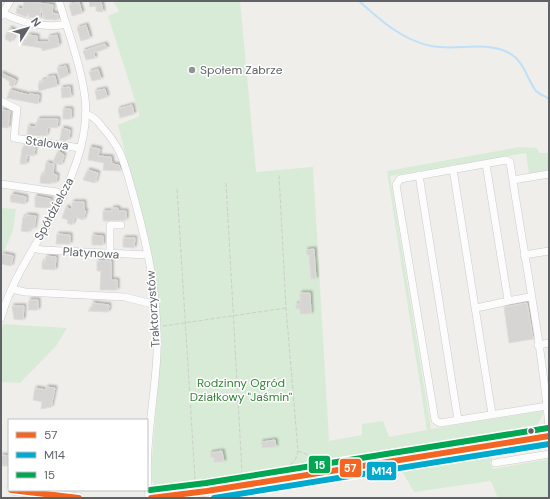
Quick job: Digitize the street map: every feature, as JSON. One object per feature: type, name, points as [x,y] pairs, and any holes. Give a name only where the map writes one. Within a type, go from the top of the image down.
[{"type":"main road","points":[[150,498],[549,436]]},
{"type":"main road","points":[[18,491],[78,498]]},
{"type":"street","points":[[10,1],[2,14],[22,21],[52,25],[66,24]]},
{"type":"street","name":"Spółdzielcza","points":[[1,318],[12,289],[64,194],[73,173],[80,148],[86,114],[84,89],[59,1]]},
{"type":"street","name":"Stalowa","points":[[1,101],[17,108],[14,138],[80,148]]},
{"type":"street","name":"Traktorzystów","points":[[86,114],[98,122],[120,151],[138,210],[153,278],[156,305],[156,362],[149,448],[148,488],[150,498]]},
{"type":"street","points":[[547,406],[458,420],[436,421],[431,405],[396,185],[400,179],[506,160],[510,162],[531,297],[547,406],[549,427]]},
{"type":"street","points":[[486,164],[508,300]]},
{"type":"street","points":[[452,169],[492,414]]},
{"type":"street","points":[[513,180],[549,174]]},
{"type":"street","points":[[419,175],[458,420]]},
{"type":"street","points":[[1,184],[64,194]]},
{"type":"street","points":[[110,254],[110,225],[121,225]]},
{"type":"street","name":"Platynowa","points":[[34,248],[42,250],[148,256]]},
{"type":"street","points":[[524,255],[549,250]]},
{"type":"street","points":[[12,289],[25,292],[125,297],[156,305]]},
{"type":"street","points":[[475,308],[495,305],[508,300],[531,297]]},
{"type":"street","points":[[538,345],[549,343]]},
{"type":"street","points":[[495,463],[549,454]]},
{"type":"path","points":[[148,488],[288,466],[294,461],[298,450],[286,308],[279,174]]},
{"type":"path","points":[[226,183],[242,473]]},
{"type":"path","points":[[178,189],[195,480]]},
{"type":"path","points":[[156,327],[286,308]]},
{"type":"path","points":[[298,450],[305,455],[326,461],[337,470]]},
{"type":"green space","name":"Rodzinny Ogród Działkowy \"Jaśmin\"","points":[[113,1],[240,1],[256,172],[313,167],[329,441],[362,435],[362,424],[383,421],[389,437],[427,430],[387,171],[519,147],[537,148],[539,153],[549,153],[549,170],[529,174],[526,153],[390,176],[431,429],[543,411],[540,420],[535,426],[520,435],[340,464],[326,460],[329,468],[156,494],[151,492],[155,489],[152,480],[152,461],[160,357],[157,280],[118,125],[140,116],[108,16],[119,11]]},
{"type":"green space","points":[[1,208],[16,209],[13,230],[4,252],[1,252]]},
{"type":"green space","points":[[3,324],[67,328],[56,346],[20,383],[1,382],[1,336]]},
{"type":"green space","points":[[549,440],[549,448],[493,457],[490,464],[493,469],[549,459],[549,498],[498,498],[491,481],[414,492],[401,469],[226,495],[178,498]]},
{"type":"building","points":[[24,1],[53,5],[52,13],[58,14],[57,20],[44,19],[41,8],[40,19],[28,17],[29,13],[26,17],[16,13],[17,8],[23,9]]},
{"type":"building","points":[[89,1],[101,1],[103,12],[96,11],[96,6],[90,7]]},
{"type":"building","points":[[79,2],[82,13],[72,16],[69,5]]},
{"type":"building","points":[[86,25],[90,38],[81,41],[77,28]]},
{"type":"building","points":[[10,28],[16,32],[11,42],[5,39],[5,36]]},
{"type":"building","points":[[28,35],[37,36],[37,42],[49,42],[48,37],[57,35],[59,45],[57,47],[42,51],[42,48],[22,45],[22,42],[25,42]]},
{"type":"building","points":[[105,44],[107,48],[94,53],[95,58],[86,60],[83,51]]},
{"type":"building","points":[[66,66],[68,75],[60,79],[57,68]]},
{"type":"building","points":[[98,69],[101,79],[92,81],[89,72]]},
{"type":"building","points":[[1,73],[16,80],[13,87],[9,85],[10,82],[1,76]]},
{"type":"building","points":[[55,76],[57,86],[39,91],[38,84],[42,83],[41,81],[47,79],[47,77]]},
{"type":"building","points":[[70,87],[71,97],[62,98],[61,88]]},
{"type":"building","points":[[105,89],[107,97],[97,100],[95,91]]},
{"type":"building","points":[[10,90],[29,95],[39,95],[38,104],[7,98]]},
{"type":"building","points":[[132,105],[134,114],[120,118],[118,109]]},
{"type":"building","points":[[63,109],[71,109],[71,119],[63,119]]},
{"type":"building","points":[[1,110],[10,111],[8,128],[1,127]]},
{"type":"building","points":[[38,119],[58,119],[57,128],[48,127],[46,136],[27,135],[28,126],[35,127]]},
{"type":"building","points":[[62,128],[70,130],[69,139],[65,141],[60,140]]},
{"type":"building","points":[[25,145],[35,147],[34,156],[27,155],[26,164],[20,164],[22,149]]},
{"type":"building","points":[[90,147],[100,149],[98,156],[111,157],[112,164],[119,165],[121,171],[103,170],[104,163],[88,160]]},
{"type":"building","points":[[58,151],[64,155],[61,165],[53,162]]},
{"type":"building","points":[[46,163],[54,164],[53,174],[57,175],[56,183],[40,183],[41,175],[44,175]]},
{"type":"building","points":[[88,170],[98,173],[95,183],[83,180]]},
{"type":"building","points":[[12,194],[26,197],[25,204],[11,202],[10,198]]},
{"type":"building","points":[[35,196],[51,199],[49,208],[35,207]]},
{"type":"building","points":[[72,202],[84,202],[84,210],[86,211],[83,220],[75,217],[72,225],[67,223],[68,220],[62,218],[66,207],[72,210]]},
{"type":"building","points":[[112,208],[118,208],[118,211],[126,211],[126,220],[103,221],[103,211],[112,211]]},
{"type":"building","points":[[26,215],[36,216],[34,229],[30,228],[29,232],[21,231],[23,217],[26,217]]},
{"type":"building","points":[[57,234],[70,235],[70,244],[56,244]]},
{"type":"building","points":[[92,235],[103,236],[103,245],[92,245]]},
{"type":"building","points":[[123,238],[135,238],[134,248],[123,247]]},
{"type":"building","points":[[314,249],[316,279],[311,279],[309,255],[307,255],[306,250]]},
{"type":"building","points":[[4,254],[13,256],[11,266],[1,264],[1,255]]},
{"type":"building","points":[[46,256],[56,257],[55,270],[42,269],[42,262],[45,263]]},
{"type":"building","points":[[97,261],[111,261],[111,280],[117,280],[117,290],[100,290],[101,271],[97,271]]},
{"type":"building","points":[[300,293],[310,293],[311,314],[300,314],[300,309],[296,309],[296,304],[300,304]]},
{"type":"building","points":[[29,300],[38,300],[38,310],[28,310]]},
{"type":"building","points":[[92,303],[109,305],[108,312],[88,311],[92,307]]},
{"type":"building","points":[[527,303],[533,339],[509,343],[504,307]]},
{"type":"building","points":[[12,306],[24,306],[23,320],[14,319]]},
{"type":"building","points":[[46,387],[55,388],[51,407],[41,409],[42,402],[33,400],[35,388],[46,390]]},
{"type":"building","points":[[275,440],[276,447],[262,448],[261,442]]},
{"type":"building","points":[[222,451],[224,462],[214,462],[214,457],[211,458],[210,453]]},
{"type":"building","points":[[1,455],[8,456],[8,466],[1,466]]},
{"type":"waterway","points":[[359,1],[392,28],[420,43],[450,48],[489,47],[513,55],[521,64],[536,91],[549,99]]},
{"type":"transit line","name":"15","points":[[150,490],[206,483],[548,428]]},
{"type":"transit line","name":"57","points":[[151,498],[207,491],[549,436]]},
{"type":"transit line","name":"M14","points":[[214,498],[549,444]]},
{"type":"transit line","name":"57","points":[[20,491],[79,498]]},
{"type":"place","name":"Społem Zabrze","points":[[192,70]]}]
